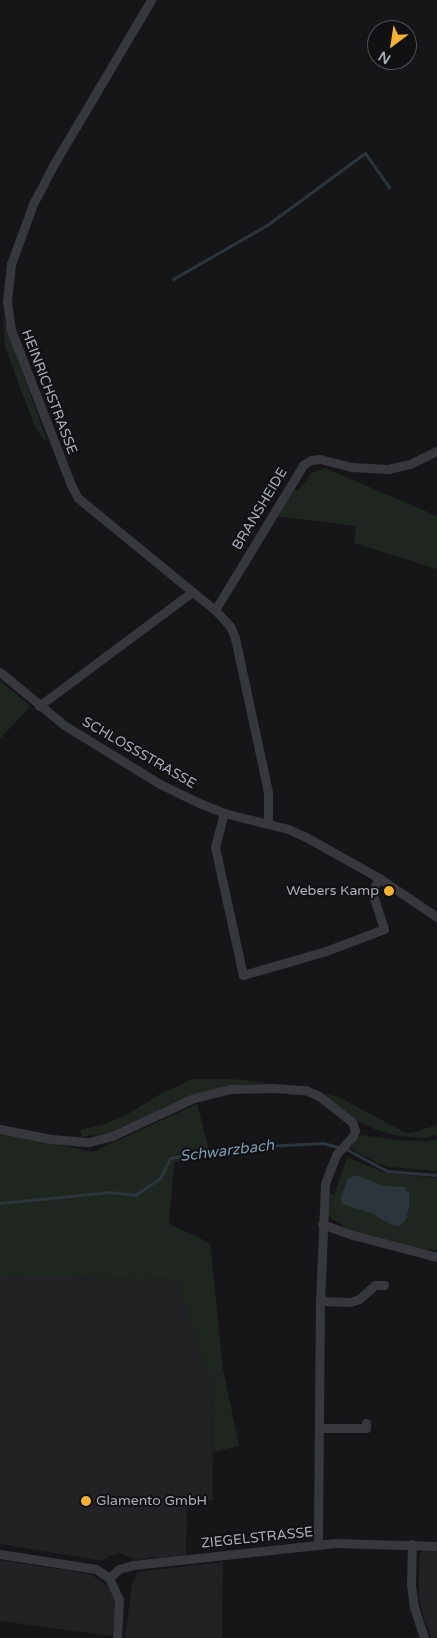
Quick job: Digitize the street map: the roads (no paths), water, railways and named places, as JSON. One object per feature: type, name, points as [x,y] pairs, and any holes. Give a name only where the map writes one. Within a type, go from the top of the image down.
[{"type":"street","name":"HEINRICHSTRASSE","points":[[151,0],[54,164],[33,204],[11,264],[7,301],[11,330],[71,485],[78,498],[215,610],[230,626],[235,638],[268,792],[268,824]]},
{"type":"street","name":"BRANSHEIDE","points":[[215,610],[303,464],[310,460],[320,459],[351,468],[388,468],[410,464],[437,451]]},
{"type":"street","points":[[39,706],[192,592]]},
{"type":"street","name":"SCHLOSSSTRASSE","points":[[0,672],[39,706],[83,738],[160,784],[197,802],[224,812],[288,829],[306,837],[379,878],[437,917]]},
{"type":"street","points":[[224,812],[215,847],[243,975],[326,951],[384,929],[372,891],[379,878]]},
{"type":"street","points":[[0,1129],[51,1139],[89,1142],[112,1136],[194,1098],[230,1089],[305,1090],[319,1096],[352,1122],[355,1130],[346,1146],[336,1155],[325,1184],[320,1301],[318,1545]]},
{"type":"street","points":[[322,1224],[380,1243],[437,1257]]},
{"type":"street","points":[[320,1301],[350,1302],[358,1299],[375,1285],[384,1285]]},
{"type":"street","points":[[319,1428],[366,1428],[366,1423]]},
{"type":"street","points":[[412,1544],[410,1584],[414,1607],[424,1638]]},
{"type":"street","name":"ZIEGELSTRASSE","points":[[109,1578],[119,1569],[133,1565],[318,1545],[412,1544],[437,1546]]},
{"type":"street","points":[[0,1554],[96,1569],[109,1578],[119,1599],[117,1638]]},
{"type":"waterway","points":[[173,279],[267,225],[365,153],[389,187]]},
{"type":"waterway","name":"Schwarzbach","points":[[0,1203],[110,1192],[135,1195],[160,1178],[170,1158],[247,1147],[323,1143],[346,1149],[387,1171],[437,1175]]},
{"type":"place","name":"Webers Kamp","points":[[389,891]]},
{"type":"place","name":"Glamento GmbH","points":[[86,1501]]}]
